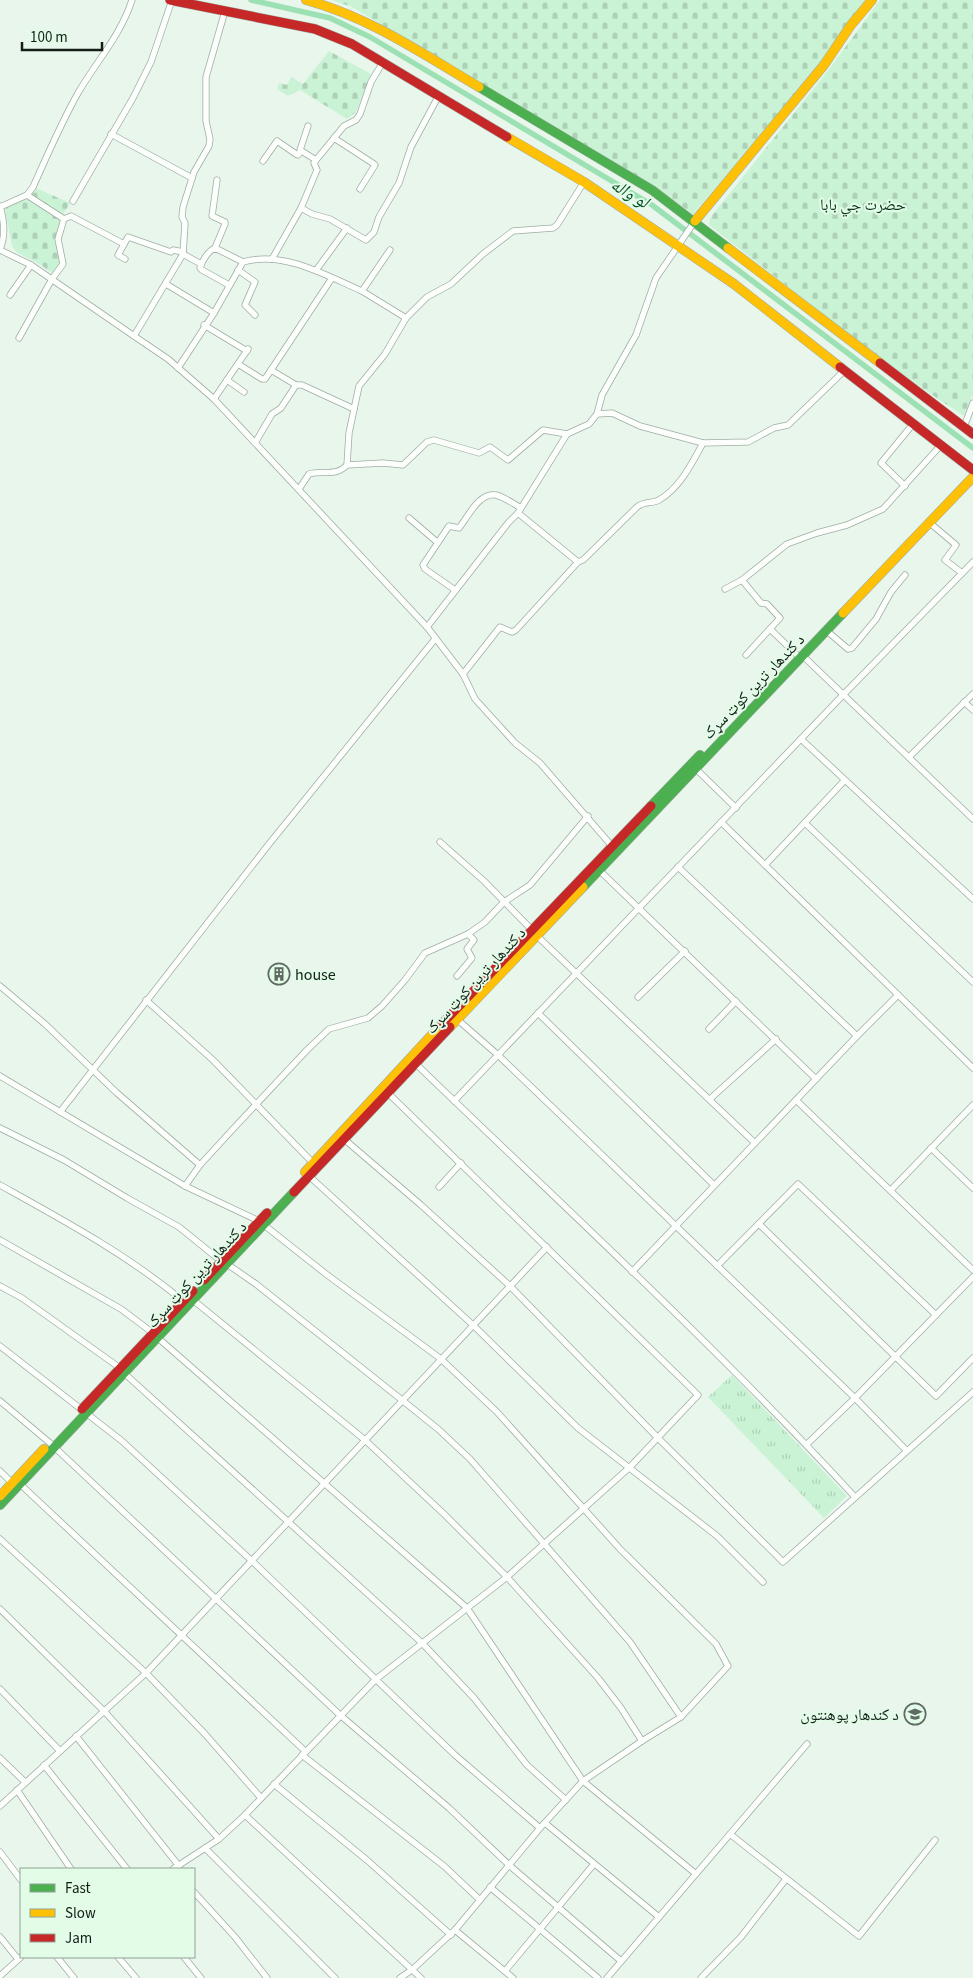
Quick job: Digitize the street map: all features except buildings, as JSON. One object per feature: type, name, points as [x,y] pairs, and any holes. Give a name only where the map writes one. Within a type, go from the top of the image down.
[{"type":"main road","points":[[171,0],[314,29],[352,44],[383,62],[438,97],[584,182],[677,244],[734,284],[973,470]]},
{"type":"main road","points":[[306,0],[324,4],[357,16],[388,33],[652,190],[693,224],[973,434]]},
{"type":"main road","points":[[693,224],[824,65],[851,25],[872,0]]},
{"type":"main road","name":"د کندهار ترين کوټ سړک","points":[[800,655],[827,631],[973,477]]},
{"type":"main road","name":"د کندهار ترين کوټ سړک","points":[[0,1505],[16,1483],[261,1223],[313,1163],[534,933],[600,870],[694,766],[964,482],[973,477]]},
{"type":"main road","name":"د کندهار ترين کوټ سړک","points":[[261,1223],[310,1176],[388,1093],[404,1070],[416,1064],[458,1020],[612,845],[694,766]]},
{"type":"main road","name":"د کندهار ترين کوټ سړک","points":[[0,1496],[16,1483]]},
{"type":"street","points":[[132,0],[127,15],[78,93],[33,188],[27,195],[0,206],[5,238],[0,250],[32,265],[134,336],[178,368],[214,399],[427,627],[463,674],[475,699],[515,743],[540,763],[612,845]]},
{"type":"street","points":[[73,201],[133,98],[150,62],[171,0]]},
{"type":"street","points":[[134,336],[183,253],[185,223],[182,217],[183,207],[192,178],[209,146],[210,139],[206,121],[206,77],[225,11]]},
{"type":"street","points":[[272,259],[301,208],[317,170],[314,163],[344,126],[356,120],[360,114],[371,82],[383,62]]},
{"type":"street","points":[[301,208],[330,219],[366,240],[374,232],[379,217],[399,183],[412,147],[438,97]]},
{"type":"street","points":[[263,161],[277,141],[298,155],[301,151],[300,148],[308,126]]},
{"type":"street","points":[[111,134],[192,178]]},
{"type":"street","points":[[334,138],[374,164],[360,189]]},
{"type":"street","points":[[301,151],[316,160]]},
{"type":"street","points":[[217,180],[212,216],[225,222],[225,224],[215,248],[210,251],[200,268],[229,284]]},
{"type":"street","points":[[299,489],[309,474],[330,474],[343,470],[347,464],[349,433],[359,386],[385,354],[406,318],[427,298],[451,284],[513,231],[552,228],[557,225],[584,182]]},
{"type":"street","points":[[27,195],[64,219]]},
{"type":"street","points":[[64,219],[71,216],[124,244]]},
{"type":"street","points":[[19,338],[52,279],[63,264],[58,239],[64,219]]},
{"type":"street","points":[[427,627],[520,510],[567,434],[589,424],[597,414],[602,395],[636,335],[656,278],[677,244],[693,224]]},
{"type":"street","points":[[317,269],[347,228]]},
{"type":"street","points":[[125,259],[118,255],[128,237],[171,252],[173,250],[183,253],[201,264]]},
{"type":"street","points":[[215,248],[244,262]]},
{"type":"street","points":[[362,291],[390,250]]},
{"type":"street","points":[[178,368],[204,325],[214,313],[238,270],[244,262],[252,259],[272,259],[317,269],[362,291],[406,318]]},
{"type":"street","points":[[10,295],[32,265]]},
{"type":"street","points":[[238,270],[255,282],[245,306],[255,315]]},
{"type":"street","points":[[238,364],[262,380],[265,379],[332,278]]},
{"type":"street","points":[[166,284],[214,313]]},
{"type":"street","points":[[204,325],[248,350],[214,399]]},
{"type":"street","points":[[271,370],[296,385],[302,385],[354,409]]},
{"type":"street","points":[[597,414],[612,413],[640,426],[703,443],[748,442],[774,428],[788,425],[844,371]]},
{"type":"street","points":[[228,380],[244,392]]},
{"type":"street","points":[[255,443],[272,414],[281,408],[296,385]]},
{"type":"street","points":[[964,427],[973,403]]},
{"type":"street","points":[[905,486],[881,463],[913,424]]},
{"type":"street","points":[[347,464],[383,463],[403,465],[427,442],[434,440],[479,453],[490,447],[508,460],[544,430],[567,434]]},
{"type":"street","points":[[463,674],[500,627],[512,632],[516,630],[578,562],[583,560],[637,506],[643,503],[658,501],[676,485],[682,479],[703,443]]},
{"type":"street","points":[[725,589],[742,580],[787,544],[847,525],[883,509],[941,445]]},
{"type":"street","points":[[455,590],[423,565],[449,526],[460,528],[478,503],[489,495],[498,495],[520,510],[578,562]]},
{"type":"street","points":[[409,518],[437,542]]},
{"type":"street","points":[[930,523],[956,545],[946,560],[962,573]]},
{"type":"street","points":[[454,1101],[973,562]]},
{"type":"street","points":[[827,631],[848,648],[852,648],[876,619],[891,592],[905,575]]},
{"type":"street","points":[[742,580],[760,602],[767,604],[780,618],[746,654]]},
{"type":"street","points":[[770,629],[843,695],[973,819]]},
{"type":"street","points":[[60,1112],[313,788],[435,639]]},
{"type":"street","points":[[909,757],[973,694]]},
{"type":"street","points":[[964,702],[973,710]]},
{"type":"street","points":[[801,739],[973,899]]},
{"type":"street","points":[[694,766],[736,808]]},
{"type":"street","points":[[765,865],[844,781]]},
{"type":"street","points":[[185,1186],[200,1165],[307,1050],[329,1029],[368,1018],[382,1006],[405,980],[425,953],[468,934],[485,922],[504,902],[530,885],[588,816]]},
{"type":"street","points":[[721,822],[973,1068]]},
{"type":"street","points":[[805,822],[973,982]]},
{"type":"street","points":[[440,842],[484,880],[534,933],[755,1143]]},
{"type":"street","points":[[678,867],[857,1036]]},
{"type":"street","points":[[600,870],[816,1079]]},
{"type":"street","points":[[457,976],[472,958],[467,949],[474,940],[468,934]]},
{"type":"street","points":[[638,996],[685,952]]},
{"type":"street","points":[[0,986],[45,1024],[92,1070],[200,1165]]},
{"type":"street","points":[[632,1272],[898,995]]},
{"type":"street","points":[[146,1000],[213,1060],[313,1163]]},
{"type":"street","points":[[709,1029],[736,1000]]},
{"type":"street","points":[[538,1013],[714,1185]]},
{"type":"street","points":[[458,1020],[498,1055],[855,1398],[906,1450]]},
{"type":"street","points":[[710,1100],[776,1039]]},
{"type":"street","points":[[416,1064],[807,1444],[856,1497]]},
{"type":"street","points":[[0,1076],[185,1186],[261,1223],[326,1274],[441,1359],[497,1412],[620,1549],[716,1644],[728,1666],[682,1717],[642,1740],[583,1781],[543,1825],[453,1932],[400,1978]]},
{"type":"street","points":[[76,1736],[174,1868],[219,1839],[245,1816],[303,1753],[375,1680],[507,1577],[630,1467],[698,1395],[388,1093]]},
{"type":"street","points":[[796,1100],[973,1270]]},
{"type":"street","points":[[891,1190],[973,1105]]},
{"type":"street","points":[[0,1128],[64,1160],[178,1227],[256,1284],[438,1429],[470,1459],[630,1642],[682,1717]]},
{"type":"street","points":[[344,1139],[421,1205],[510,1286],[658,1438],[784,1562],[906,1450],[973,1392]]},
{"type":"street","points":[[931,1148],[973,1188]]},
{"type":"street","points":[[439,1187],[461,1163]]},
{"type":"street","points":[[310,1176],[473,1325],[578,1428],[717,1536],[763,1582]]},
{"type":"street","points":[[717,1266],[798,1184],[936,1316]]},
{"type":"street","points":[[0,1185],[102,1244],[161,1282],[188,1301],[365,1440],[507,1577],[598,1678],[642,1740]]},
{"type":"street","points":[[759,1224],[936,1396],[973,1358]]},
{"type":"street","points":[[0,1240],[122,1309],[155,1335],[467,1608],[583,1781],[696,1874]]},
{"type":"street","points":[[0,1806],[146,1674],[547,1247]]},
{"type":"street","points":[[807,1444],[855,1398],[973,1277]]},
{"type":"street","points":[[0,1286],[22,1298],[122,1371],[288,1521],[422,1643],[474,1698],[527,1765],[566,1800]]},
{"type":"street","points":[[0,1346],[122,1441],[252,1561],[375,1680],[487,1784],[594,1864],[659,1917]]},
{"type":"street","points":[[0,1401],[52,1445],[340,1716],[449,1808],[509,1865],[621,1961]]},
{"type":"street","points":[[0,1471],[16,1483],[181,1635],[303,1753],[444,1866],[480,1900]]},
{"type":"street","points":[[0,1539],[146,1674],[205,1734],[261,1798]]},
{"type":"street","points":[[0,1609],[105,1712],[219,1839]]},
{"type":"street","points":[[0,1689],[60,1751]]},
{"type":"street","points":[[607,1978],[807,1744]]},
{"type":"street","points":[[0,1758],[25,1782]]},
{"type":"street","points":[[44,1765],[125,1868]]},
{"type":"street","points":[[274,1784],[453,1932],[514,1978]]},
{"type":"street","points":[[17,1790],[70,1868]]},
{"type":"street","points":[[245,1816],[421,1978]]},
{"type":"street","points":[[730,1834],[859,1936],[936,1840]]},
{"type":"street","points":[[205,1848],[335,1978]]},
{"type":"street","points":[[0,1852],[20,1879]]},
{"type":"street","points":[[504,1971],[594,1864]]},
{"type":"street","points":[[701,1978],[741,1937],[786,1879]]},
{"type":"street","points":[[490,1887],[598,1978]]},
{"type":"street","points":[[195,1893],[235,1937],[268,1978]]},
{"type":"street","points":[[0,1937],[19,1958],[1,1976]]},
{"type":"street","points":[[58,1958],[74,1978]]},
{"type":"street","points":[[119,1958],[136,1978]]},
{"type":"street","points":[[185,1958],[201,1978]]},
{"type":"green space","points":[[332,0],[868,0],[821,63],[693,214],[653,186],[352,7]]},
{"type":"green space","name":"حضرت جي بابا","points":[[880,0],[973,0],[973,394],[964,416],[898,371],[709,225],[710,218],[830,68]]},
{"type":"green space","points":[[329,51],[371,74],[356,112],[347,119],[300,90],[288,96],[277,89],[279,83],[287,85],[291,77],[303,84]]},
{"type":"green space","points":[[36,188],[70,203],[56,232],[61,264],[53,274],[41,265],[16,252],[12,246],[5,210],[14,198],[26,200]]},
{"type":"green space","points":[[732,1375],[847,1496],[824,1518],[708,1397]]},
{"type":"waterway","name":"لو واله","points":[[251,0],[330,18],[370,37],[652,205],[973,448]]},
{"type":"traffic: fast","points":[[479,87],[652,190],[728,248]]},
{"type":"traffic: fast","points":[[583,887],[843,613]]},
{"type":"traffic: fast","points":[[651,806],[700,755]]},
{"type":"traffic: fast","points":[[0,1505],[294,1192]]},
{"type":"traffic: slow","points":[[306,0],[329,7],[374,26],[479,87]]},
{"type":"traffic: slow","points":[[695,221],[824,65],[851,25],[872,0]]},
{"type":"traffic: slow","points":[[507,137],[584,182],[734,284],[840,367]]},
{"type":"traffic: slow","points":[[728,248],[880,363]]},
{"type":"traffic: slow","points":[[843,613],[973,477]]},
{"type":"traffic: slow","points":[[450,1027],[583,887]]},
{"type":"traffic: slow","points":[[305,1172],[441,1025]]},
{"type":"traffic: slow","points":[[0,1496],[44,1449]]},
{"type":"traffic: jam","points":[[170,0],[315,29],[352,44],[507,137]]},
{"type":"traffic: jam","points":[[880,363],[973,434]]},
{"type":"traffic: jam","points":[[840,367],[973,470]]},
{"type":"traffic: jam","points":[[441,1025],[651,806]]},
{"type":"traffic: jam","points":[[294,1192],[450,1027]]},
{"type":"traffic: jam","points":[[204,1280],[267,1213]]},
{"type":"traffic: jam","points":[[82,1409],[193,1291]]},
{"type":"place","name":"house","points":[[279,974]]},
{"type":"place","name":"د کندهار پوهنتون","points":[[915,1714]]}]
